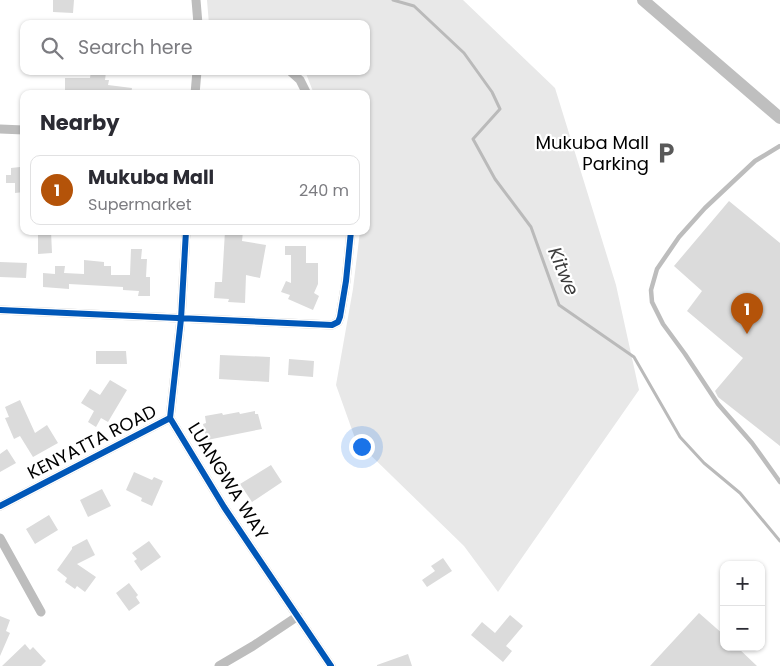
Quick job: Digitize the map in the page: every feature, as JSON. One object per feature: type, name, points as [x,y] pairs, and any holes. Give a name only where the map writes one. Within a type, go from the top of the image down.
[{"type":"main road","points":[[643,0],[780,118]]},
{"type":"street","points":[[196,0],[198,20]]},
{"type":"street","points":[[195,90],[197,75]]},
{"type":"street","points":[[294,75],[300,80],[305,90]]},
{"type":"street","points":[[0,129],[20,130]]},
{"type":"street","name":"LUANGWA WAY","points":[[186,235],[181,319],[170,418],[224,507],[332,666]]},
{"type":"street","points":[[0,310],[332,325],[340,317],[351,235]]},
{"type":"street","name":"KENYATTA ROAD","points":[[0,506],[170,418]]},
{"type":"street","points":[[0,538],[41,612]]},
{"type":"street","points":[[219,666],[298,616]]},
{"type":"lane","points":[[780,146],[755,161],[705,208],[679,237],[657,269],[651,290],[652,302],[662,324],[685,354],[718,404],[752,443],[780,482]]},
{"type":"shaded area","points":[[207,0],[463,0],[555,88],[616,285],[639,390],[498,592],[464,546],[356,441],[336,385],[353,289],[360,235],[370,235],[370,90],[312,90],[307,75],[370,75],[370,20],[209,20]]},
{"type":"building","points":[[53,0],[74,0],[73,13],[53,12]]},
{"type":"building","points":[[90,75],[106,75],[105,80],[109,80],[108,85],[132,88],[132,90],[65,90],[65,78],[90,78]]},
{"type":"building","points":[[20,167],[20,192],[15,193],[15,183],[6,183],[6,175],[11,175],[11,168]]},
{"type":"building","points":[[729,201],[780,243],[780,446],[718,397],[715,391],[743,358],[687,311],[702,291],[674,266]]},
{"type":"building","points":[[38,235],[51,235],[52,253],[38,254]]},
{"type":"building","points":[[225,235],[243,235],[242,241],[266,245],[260,278],[246,275],[245,303],[228,302],[229,299],[214,298],[215,282],[222,282]]},
{"type":"building","points":[[285,246],[306,246],[306,263],[318,263],[318,284],[314,293],[319,296],[313,310],[288,299],[290,295],[281,292],[286,281],[291,283],[291,255],[285,255]]},
{"type":"building","points":[[131,249],[142,249],[141,259],[147,259],[146,277],[150,277],[150,296],[138,296],[139,291],[123,290],[123,287],[69,284],[69,289],[43,287],[43,273],[55,274],[55,266],[65,266],[64,273],[84,274],[84,260],[104,262],[104,266],[111,266],[111,275],[130,275]]},
{"type":"building","points":[[0,262],[27,263],[26,278],[0,277]]},
{"type":"building","points":[[96,351],[126,351],[127,364],[96,364]]},
{"type":"building","points":[[220,355],[270,357],[269,382],[219,379]]},
{"type":"building","points":[[289,359],[314,361],[313,377],[288,375]]},
{"type":"building","points":[[110,380],[127,390],[108,422],[101,418],[96,427],[88,422],[94,411],[81,403],[90,389],[100,395]]},
{"type":"building","points":[[20,400],[35,433],[47,425],[58,443],[33,457],[20,436],[14,439],[5,418],[9,417],[5,407]]},
{"type":"building","points":[[255,411],[255,414],[258,414],[262,429],[207,440],[203,424],[206,423],[205,416]]},
{"type":"building","points":[[7,449],[16,463],[0,472],[0,454]]},
{"type":"building","points":[[271,465],[282,482],[252,502],[240,484]]},
{"type":"building","points":[[134,472],[152,480],[154,477],[163,481],[152,506],[141,501],[142,498],[126,490]]},
{"type":"building","points":[[102,489],[111,506],[88,517],[80,500]]},
{"type":"building","points":[[49,515],[58,530],[35,544],[26,529]]},
{"type":"building","points":[[87,539],[95,555],[77,564],[96,577],[85,592],[77,586],[75,589],[65,582],[67,578],[57,570],[72,547]]},
{"type":"building","points":[[149,541],[161,557],[141,571],[134,561],[137,559],[132,553]]},
{"type":"building","points":[[443,558],[452,571],[427,587],[422,580],[435,571],[431,566]]},
{"type":"building","points":[[129,583],[138,595],[136,597],[140,603],[129,611],[116,593]]},
{"type":"building","points":[[699,613],[720,631],[720,651],[741,651],[757,666],[650,666]]},
{"type":"building","points":[[510,615],[523,626],[506,646],[512,651],[503,662],[471,635],[482,622],[495,633]]},
{"type":"building","points":[[0,616],[10,620],[6,631],[10,633],[0,656]]},
{"type":"building","points":[[25,644],[30,650],[33,647],[46,661],[41,666],[2,666]]},
{"type":"building","points":[[408,654],[412,666],[377,666],[377,665]]},
{"type":"waterway","name":"Kitwe","points":[[393,0],[414,6],[464,53],[492,92],[500,109],[473,139],[495,179],[531,227],[559,305],[634,357],[680,437],[704,463],[740,493],[780,541]]},
{"type":"cycle path","points":[[186,235],[181,319],[170,418],[224,507],[331,666]]},
{"type":"cycle path","points":[[0,310],[332,325],[338,322],[340,317],[351,235]]},
{"type":"cycle path","points":[[0,506],[170,418]]},
{"type":"place","name":"Mukuba Mall Parking","points":[[666,153]]},
{"type":"place","name":"Mukuba Mall","points":[[747,334]]}]
